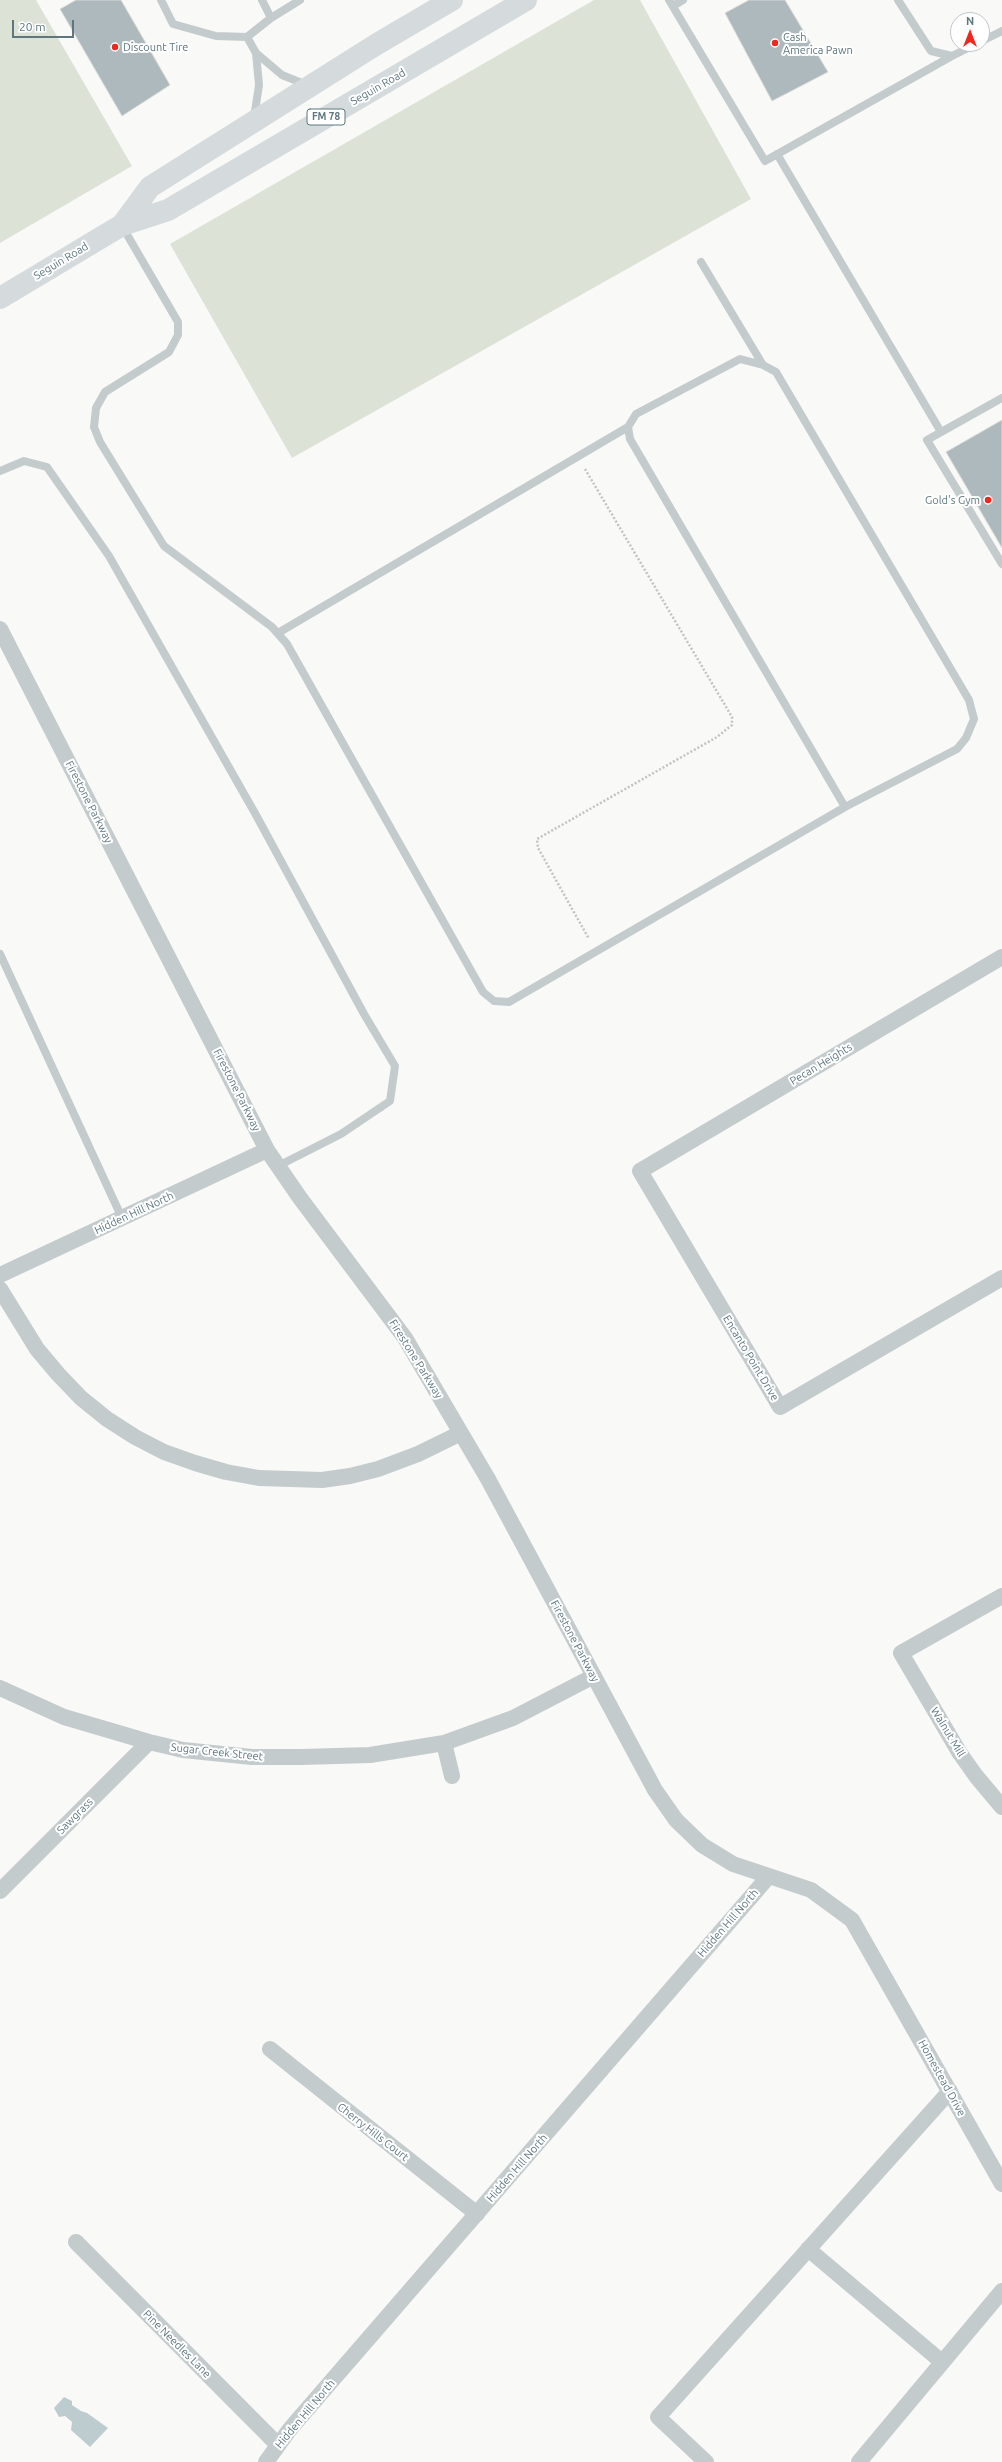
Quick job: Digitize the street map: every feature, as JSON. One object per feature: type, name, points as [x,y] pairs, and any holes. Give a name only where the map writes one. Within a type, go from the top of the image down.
[{"type":"main road","name":"Seguin Road","points":[[122,225],[150,187],[310,86],[452,0]]},
{"type":"main road","name":"Seguin Road","points":[[0,298],[122,225],[168,210],[526,0]]},
{"type":"street","name":"Firestone Parkway","points":[[0,629],[267,1150],[405,1338],[488,1479],[655,1790],[676,1820],[702,1845],[733,1864],[811,1890],[852,1920],[882,1972]]},
{"type":"street","name":"Pecan Heights","points":[[640,1171],[1002,957]]},
{"type":"street","name":"Hidden Hill North","points":[[0,1276],[267,1150]]},
{"type":"street","name":"Encanto Point Drive","points":[[640,1171],[780,1407],[1002,1278]]},
{"type":"street","points":[[0,1289],[37,1349],[81,1398],[135,1437],[164,1452],[195,1463],[258,1478],[322,1480],[350,1476],[378,1469],[418,1454],[461,1433]]},
{"type":"street","name":"Walnut Mill","points":[[1002,1596],[901,1653],[959,1752],[1002,1807]]},
{"type":"street","name":"Sugar Creek Street","points":[[0,1688],[64,1716],[149,1742],[183,1750],[252,1757],[370,1755],[444,1743],[513,1718],[594,1676]]},
{"type":"street","name":"Sawgrass","points":[[0,1891],[149,1742]]},
{"type":"street","points":[[444,1743],[452,1776]]},
{"type":"street","name":"Hidden Hill North","points":[[266,2462],[290,2429],[769,1876]]},
{"type":"street","name":"Homestead Drive","points":[[882,1972],[1002,2184]]},
{"type":"street","name":"Cherry Hills Court","points":[[270,2049],[477,2214]]},
{"type":"street","points":[[706,2462],[658,2417],[950,2091]]},
{"type":"street","name":"Pine Needles Lane","points":[[76,2242],[278,2445]]},
{"type":"street","points":[[808,2249],[942,2362]]},
{"type":"street","points":[[859,2462],[1002,2291]]},
{"type":"lane","points":[[161,0],[173,24],[216,36],[247,37],[271,18],[300,0]]},
{"type":"lane","points":[[262,0],[271,18]]},
{"type":"lane","points":[[683,0],[671,3],[765,161],[960,52]]},
{"type":"lane","points":[[898,0],[931,51],[952,56]]},
{"type":"lane","points":[[990,37],[1002,31]]},
{"type":"lane","points":[[247,37],[256,53],[282,75],[310,86]]},
{"type":"lane","points":[[253,123],[259,85],[256,53]]},
{"type":"lane","points":[[777,154],[941,432]]},
{"type":"lane","points":[[122,225],[178,322],[178,335],[169,352],[105,392],[96,408],[94,427],[100,442],[164,546],[272,627],[287,644],[483,992],[494,1001],[510,1002],[845,807],[957,749],[966,738],[974,719],[969,700],[776,372],[763,365],[740,360],[636,414],[628,427],[278,633]]},
{"type":"lane","points":[[701,262],[763,365]]},
{"type":"lane","points":[[1002,398],[927,440],[1002,564]]},
{"type":"lane","points":[[628,427],[630,439],[845,807]]},
{"type":"lane","points":[[0,471],[24,462],[47,467],[109,556],[256,815],[364,1014],[395,1066],[390,1101],[342,1134],[278,1166]]},
{"type":"lane","points":[[0,954],[122,1218]]},
{"type":"path","points":[[578,457],[732,717],[732,725],[717,737],[537,839],[538,848],[596,952]]},
{"type":"shaded area","points":[[0,0],[36,0],[132,166],[0,243]]},
{"type":"shaded area","points":[[594,0],[640,0],[751,199],[292,458],[170,244]]},
{"type":"shaded area","points":[[64,2397],[72,2401],[72,2405],[87,2413],[108,2428],[90,2447],[71,2430],[72,2422],[65,2416],[59,2417],[54,2408]]},
{"type":"building","name":"Discount Tire","points":[[76,0],[121,0],[170,85],[122,116],[60,9]]},
{"type":"building","name":"Cash America Pawn","points":[[749,0],[785,0],[828,72],[772,101],[725,13]]},
{"type":"building","name":"Gold's Gym","points":[[1002,420],[1002,548],[946,452]]},
{"type":"place","name":"Cash America Pawn","points":[[775,43]]},
{"type":"place","name":"Discount Tire","points":[[115,47]]},
{"type":"place","name":"Gold's Gym","points":[[988,500]]}]
